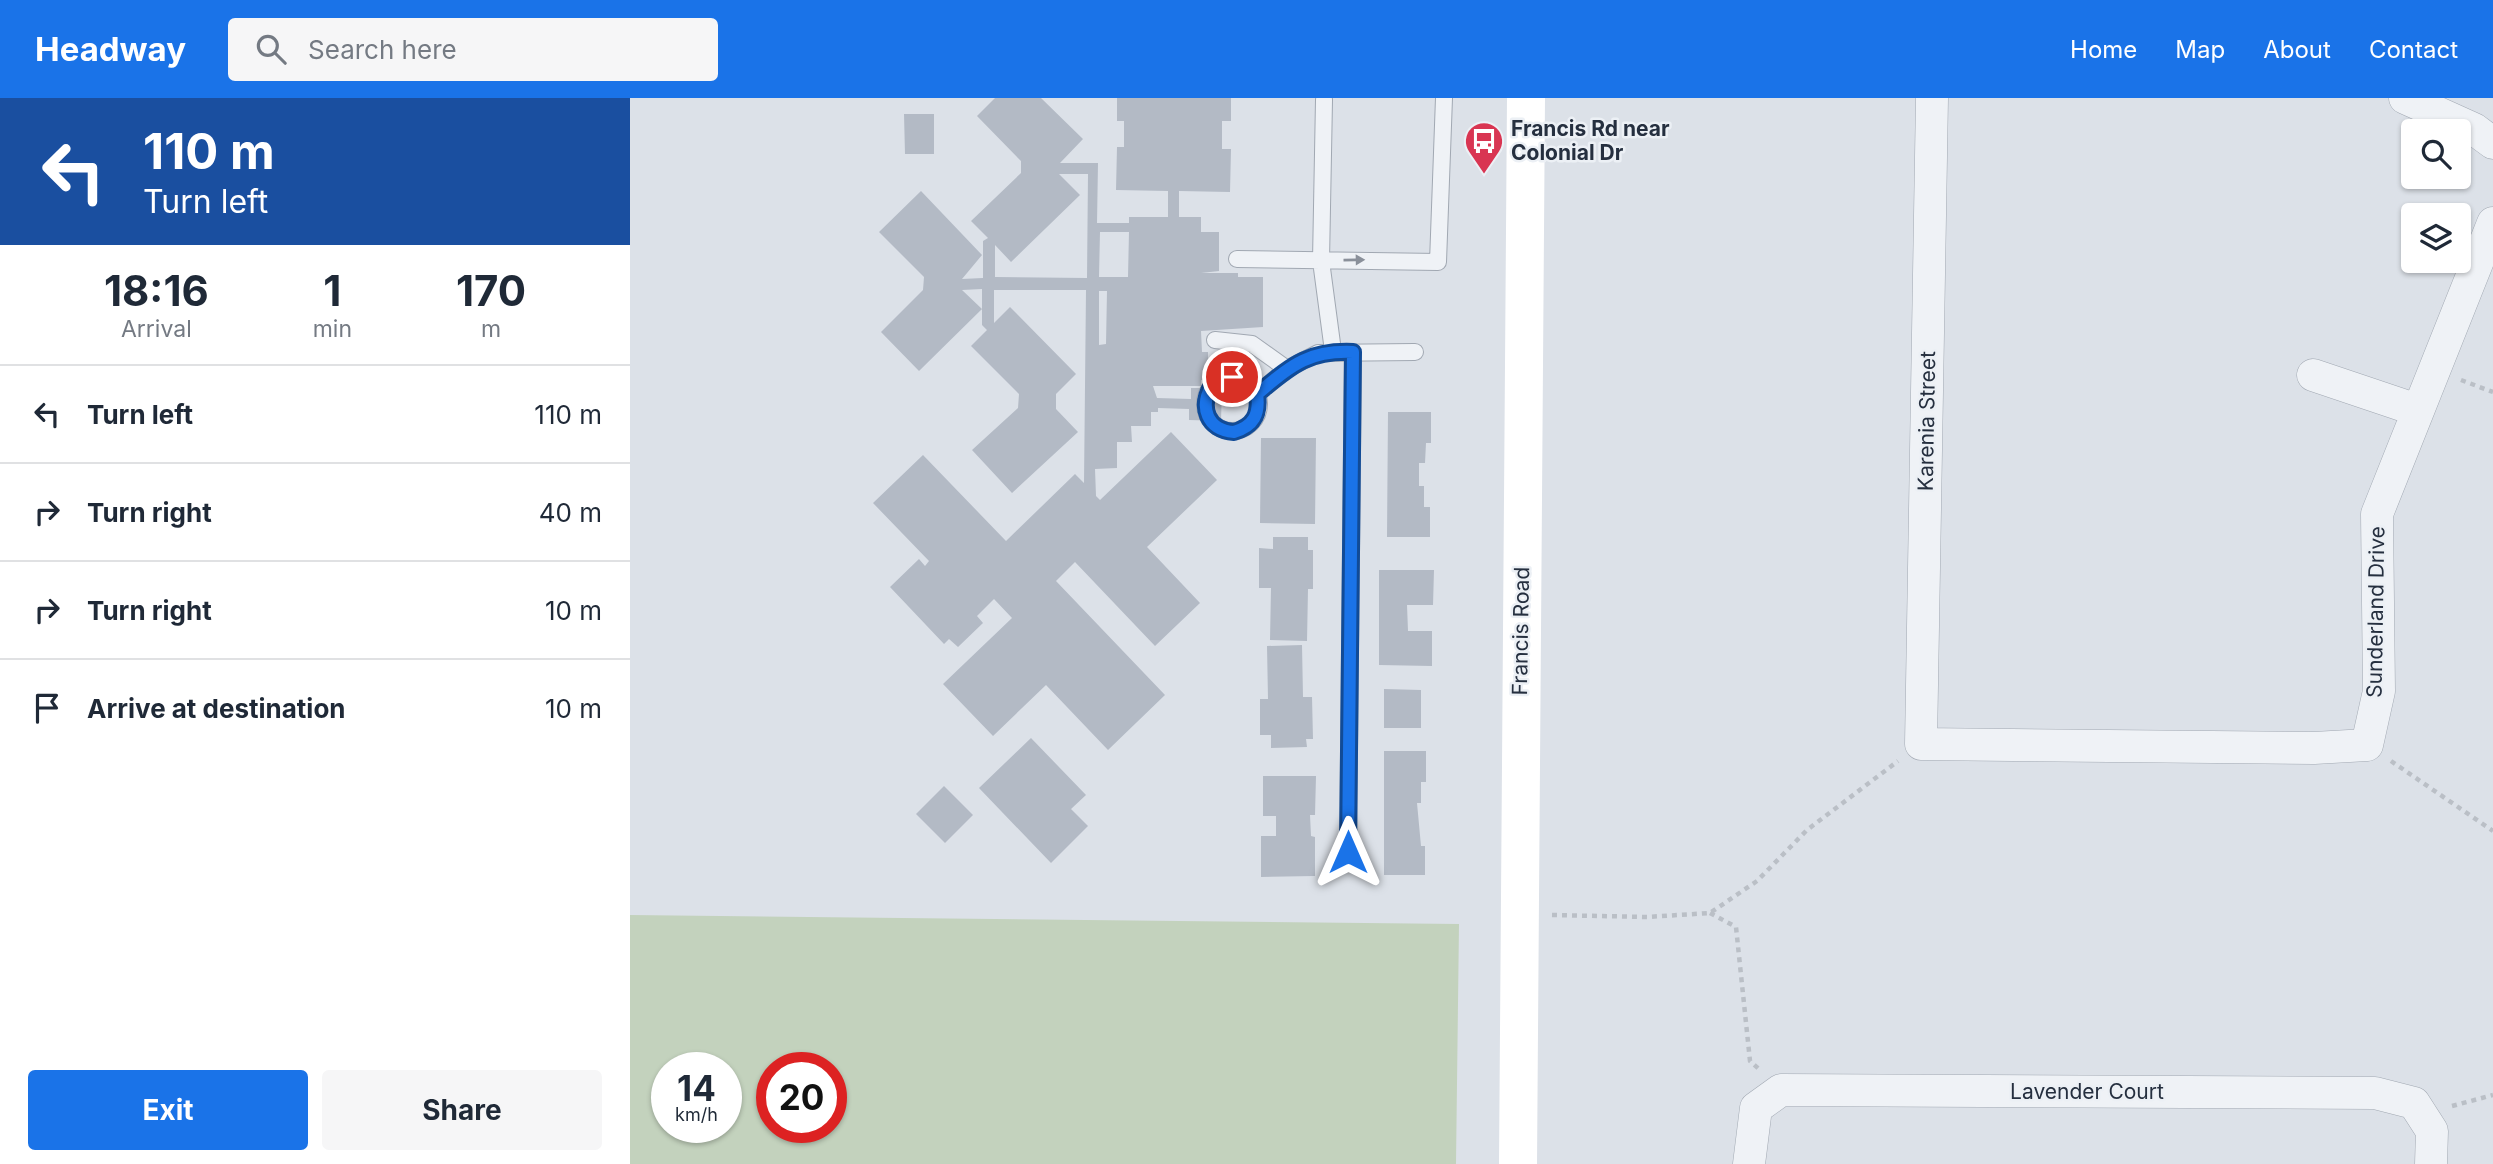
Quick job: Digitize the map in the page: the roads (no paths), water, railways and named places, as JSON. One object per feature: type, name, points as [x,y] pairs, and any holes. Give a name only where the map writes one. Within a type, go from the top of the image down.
[{"type":"main road","name":"Francis Road","points":[[1518,1164],[1526,98]]},
{"type":"street","name":"Karenia Street","points":[[1932,98],[1921,744],[2314,748],[2367,745]]},
{"type":"street","points":[[2405,98],[2474,129],[2493,143]]},
{"type":"street","name":"Sunderland Drive","points":[[2367,745],[2379,691],[2377,514],[2493,223]]},
{"type":"street","points":[[2313,375],[2417,410]]},
{"type":"street","name":"Lavender Court","points":[[1749,1164],[1756,1108],[1781,1090],[2375,1093],[2414,1103],[2432,1131],[2431,1164]]},
{"type":"lane","points":[[1237,259],[1438,262],[1444,98]]},
{"type":"lane","points":[[1324,100],[1321,261],[1333,351]]},
{"type":"lane","points":[[1214,340],[1252,344],[1287,369]]},
{"type":"lane","points":[[1257,394],[1287,369],[1306,358],[1333,351],[1415,352]]},
{"type":"lane","points":[[1348,852],[1353,352]]},
{"type":"place","name":"Francis Rd near Colonial Dr","points":[[1484,175]]}]
